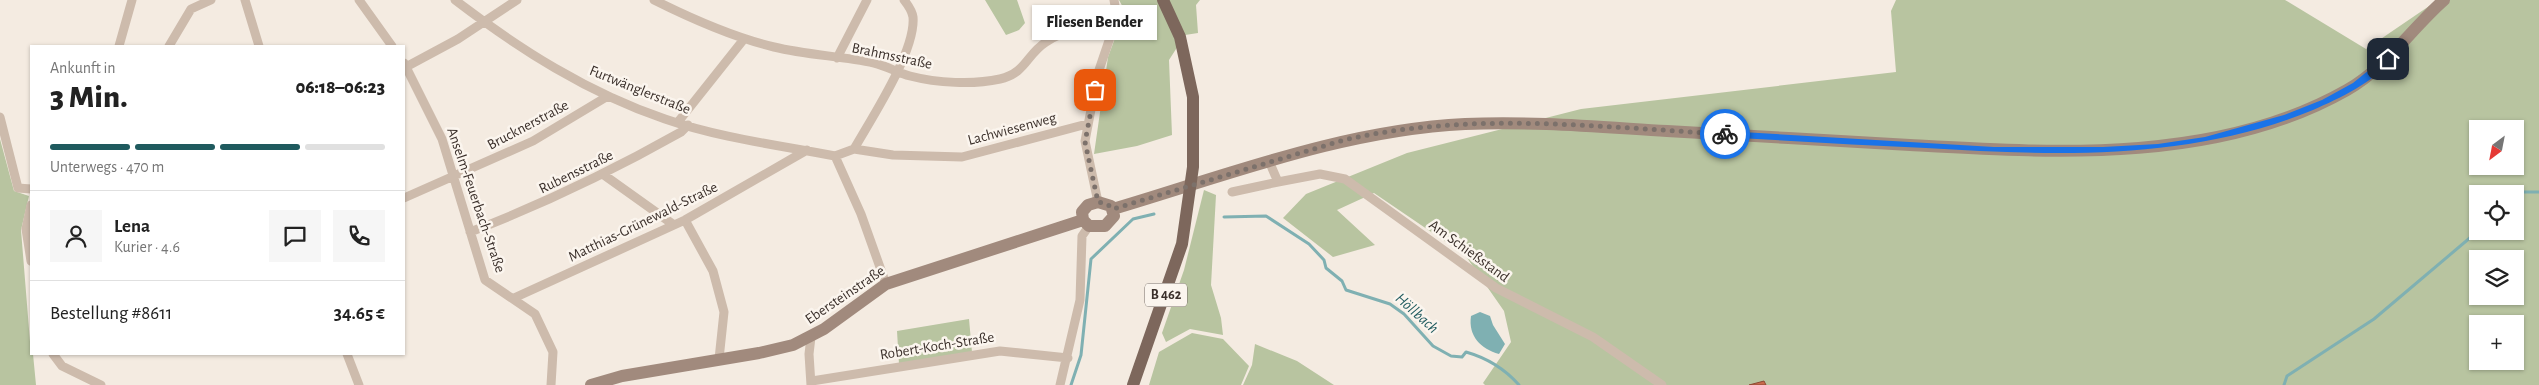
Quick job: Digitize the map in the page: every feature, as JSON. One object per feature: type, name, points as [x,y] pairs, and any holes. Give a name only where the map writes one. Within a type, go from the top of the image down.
[{"type":"main road","name":"B 462","points":[[1133,385],[1182,244],[1190,202],[1193,167],[1193,97],[1180,37],[1163,0]]},
{"type":"street","points":[[118,45],[132,0]]},
{"type":"street","points":[[170,45],[191,9],[210,0]]},
{"type":"street","points":[[245,0],[260,45]]},
{"type":"street","points":[[359,0],[391,45]]},
{"type":"street","name":"Furtwänglerstraße","points":[[455,0],[484,23],[552,66],[608,96],[688,125],[836,156]]},
{"type":"street","points":[[405,65],[484,23],[517,0]]},
{"type":"street","name":"Brahmsstraße","points":[[654,0],[744,39],[887,67],[927,79],[998,80],[1022,72],[1033,53],[1045,42],[1062,34],[1095,28],[1115,27]]},
{"type":"street","points":[[837,58],[867,0]]},
{"type":"street","points":[[886,284],[862,214],[836,156],[854,149],[897,71],[913,17],[904,0]]},
{"type":"street","points":[[1098,202],[1085,142],[1098,74],[1115,27],[1117,17],[1114,0]]},
{"type":"street","points":[[1060,385],[1068,358],[1080,300],[1082,236],[1086,223],[1084,208],[1098,202],[1107,204],[1113,209],[1224,174],[1382,131],[1482,122],[1531,122],[1978,149],[2103,150],[2158,147],[2205,140],[2286,118],[2324,102],[2356,85],[2378,68],[2444,0]]},
{"type":"street","points":[[678,122],[744,39]]},
{"type":"street","name":"Anselm-Feuerbach-Straße","points":[[405,68],[442,139],[486,280],[535,314],[552,352],[551,385]]},
{"type":"street","name":"Brucknerstraße","points":[[405,198],[533,141],[608,96]]},
{"type":"street","points":[[0,117],[18,188],[30,189]]},
{"type":"street","name":"Lachwiesenweg","points":[[854,149],[893,155],[962,157],[1087,124]]},
{"type":"street","name":"Rubensstraße","points":[[470,232],[534,208],[604,175],[681,132],[688,125]]},
{"type":"street","name":"Matthias-Grünewald-Straße","points":[[514,298],[685,220],[807,150]]},
{"type":"street","points":[[1269,161],[1278,182]]},
{"type":"street","name":"Am Schießstand","points":[[1232,192],[1324,173],[1340,177],[1496,288],[1593,336],[1662,385]]},
{"type":"street","points":[[604,175],[674,225]]},
{"type":"street","name":"Ebersteinstraße","points":[[591,385],[622,381],[719,359],[759,353],[811,337],[886,284],[1086,223],[1099,227],[1109,224],[1114,216],[1113,209]]},
{"type":"street","points":[[30,210],[26,229],[30,255]]},
{"type":"street","points":[[685,220],[713,271],[724,312],[719,359]]},
{"type":"street","points":[[811,337],[809,354],[811,383]]},
{"type":"street","name":"Robert-Koch-Straße","points":[[811,383],[1000,350],[1068,358]]},
{"type":"street","points":[[54,355],[62,366],[101,385]]},
{"type":"street","points":[[347,355],[359,385]]},
{"type":"green space","points":[[985,0],[1017,0],[1025,23],[1019,30],[1006,35]]},
{"type":"green space","points":[[1119,0],[1200,0],[1196,5],[1198,33],[1185,35],[1169,60],[1172,135],[1137,146],[1094,154],[1108,57],[1125,11]]},
{"type":"green space","points":[[1896,0],[2285,0],[2366,49],[2438,0],[2539,0],[2539,385],[1485,385],[1483,383],[1511,342],[1504,311],[1465,255],[1374,193],[1337,210],[1375,245],[1333,257],[1283,218],[1306,194],[1407,153],[1581,109],[1896,72],[1891,11]]},
{"type":"green space","points":[[0,139],[14,191],[29,196],[21,230],[30,355],[33,355],[36,385],[0,385]]},
{"type":"green space","points":[[1204,190],[1216,195],[1211,285],[1221,318],[1223,335],[1190,329],[1166,342],[1162,333],[1184,270]]},
{"type":"green space","points":[[969,319],[972,352],[899,364],[897,331]]},
{"type":"green space","points":[[1192,333],[1223,339],[1249,366],[1241,385],[1149,385],[1159,352]]},
{"type":"green space","points":[[1255,344],[1297,361],[1334,385],[1243,385],[1252,365]]},
{"type":"water","points":[[1480,312],[1490,316],[1493,325],[1505,344],[1499,354],[1481,345],[1474,335],[1471,316]]},
{"type":"building","points":[[1764,381],[1766,385],[1749,385]]},
{"type":"waterway","points":[[2524,192],[2539,192]]},
{"type":"waterway","name":"Höllbach","points":[[1071,385],[1081,355],[1091,259],[1133,219],[1154,214]]},
{"type":"waterway","name":"Höllbach","points":[[1224,217],[1266,216],[1309,244],[1324,260],[1326,268],[1342,281],[1346,290],[1390,304],[1404,314],[1433,346],[1451,356],[1462,357],[1466,352],[1481,357],[1495,364],[1519,385]]},
{"type":"waterway","points":[[2284,385],[2287,376],[2374,319],[2469,239]]},
{"type":"way so far","points":[[1095,90],[1085,142],[1098,202],[1103,202],[1113,209],[1344,140],[1382,131],[1434,124],[1531,122],[1725,134]]},
{"type":"place","name":"Fliesen Bender","points":[[1095,90]]},
{"type":"route","points":[[1725,134],[1994,150],[2103,150],[2158,147],[2205,140],[2286,118],[2324,102],[2356,85],[2388,59]]}]
